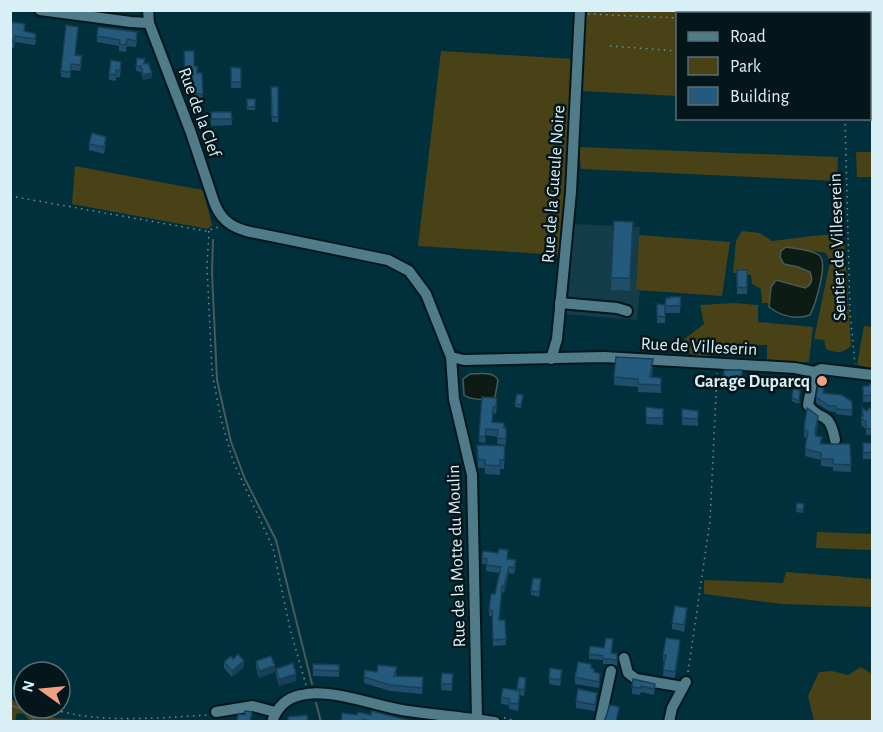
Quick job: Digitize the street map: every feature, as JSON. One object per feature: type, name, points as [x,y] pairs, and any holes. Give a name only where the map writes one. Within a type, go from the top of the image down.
[{"type":"street","points":[[40,10],[149,23]]},
{"type":"street","name":"Rue de la Clef","points":[[148,10],[149,23],[191,133],[218,213],[226,222]]},
{"type":"street","name":"Rue de la Gueule Noire","points":[[551,359],[555,349],[571,192],[583,12]]},
{"type":"street","name":"Rue de la Motte du Moulin","points":[[226,222],[246,231],[388,260],[409,271],[426,294],[451,357],[454,399],[471,475],[477,719]]},
{"type":"street","points":[[560,303],[627,311]]},
{"type":"street","name":"Rue de Villeserin","points":[[451,357],[464,360],[604,357],[795,368],[814,372],[821,369],[873,375]]},
{"type":"street","points":[[814,372],[808,405],[816,413],[827,418],[833,427],[835,440]]},
{"type":"street","points":[[624,658],[628,673],[636,679],[685,684],[672,708],[669,722]]},
{"type":"street","points":[[600,722],[611,671]]},
{"type":"street","points":[[216,712],[253,706],[274,717],[287,700],[312,694],[337,696],[400,710],[495,722]]},
{"type":"path","points":[[583,12],[676,18]]},
{"type":"path","points":[[610,46],[676,51]]},
{"type":"path","name":"Sentier de Villeserein","points":[[845,120],[850,313],[854,374]]},
{"type":"path","points":[[10,196],[209,231],[226,222]]},
{"type":"path","points":[[209,231],[207,266],[212,372],[221,419],[233,460],[273,548],[290,629],[307,688]]},
{"type":"path","points":[[685,684],[710,521],[718,365]]},
{"type":"path","points":[[72,715],[176,717],[207,715],[216,712]]},
{"type":"shaded area","points":[[573,224],[640,227],[636,290],[640,292],[637,320],[564,314]]},
{"type":"shaded area","points":[[786,247],[812,252],[822,259],[820,284],[810,315],[788,316],[769,307],[771,287],[776,280],[805,288],[811,282],[810,272],[784,264],[780,257],[781,251]]},
{"type":"shaded area","points":[[470,374],[486,374],[496,377],[498,380],[495,397],[479,399],[464,395],[463,379]]},
{"type":"green space","points":[[585,11],[838,11],[676,12],[676,96],[581,91]]},
{"type":"green space","points":[[441,51],[573,59],[564,225],[560,255],[418,246]]},
{"type":"green space","points":[[579,147],[838,157],[837,181],[581,169]]},
{"type":"green space","points":[[856,152],[872,152],[872,177],[857,177]]},
{"type":"green space","points":[[75,166],[203,190],[212,225],[208,229],[72,204]]},
{"type":"green space","points":[[742,231],[760,233],[772,241],[821,235],[844,235],[851,346],[848,349],[839,352],[826,349],[824,340],[814,339],[830,262],[826,253],[786,247],[784,263],[810,272],[811,282],[805,288],[776,280],[771,287],[769,303],[762,303],[761,289],[752,284],[751,275],[733,273],[736,241]]},
{"type":"green space","points":[[639,235],[730,242],[722,296],[636,290]]},
{"type":"green space","points":[[734,303],[758,305],[758,322],[813,327],[809,362],[767,362],[767,345],[711,344],[709,356],[692,354],[683,347],[683,340],[704,324],[700,305]]},
{"type":"green space","points":[[864,326],[872,327],[872,368],[857,365]]},
{"type":"green space","points":[[817,532],[872,534],[872,550],[816,548]]},
{"type":"green space","points":[[786,572],[872,579],[872,607],[782,604],[704,594],[704,580],[783,583]]},
{"type":"green space","points":[[861,667],[872,674],[872,721],[814,721],[808,696],[819,672],[832,671],[848,675]]},
{"type":"green space","points":[[10,699],[12,700],[12,720],[15,720],[11,721]]},
{"type":"green space","points":[[72,719],[98,721],[30,721]]},
{"type":"building","points":[[10,22],[25,24],[24,31],[36,34],[35,39],[15,36],[14,42],[10,41]]},
{"type":"building","points":[[66,25],[78,27],[75,55],[82,56],[80,65],[71,64],[70,72],[61,71]]},
{"type":"building","points":[[98,27],[137,32],[136,41],[127,39],[126,45],[119,44],[120,40],[97,36]]},
{"type":"building","points":[[184,51],[194,51],[194,66],[197,66],[197,73],[202,73],[203,94],[192,94],[191,78],[185,78]]},
{"type":"building","points":[[137,58],[145,59],[144,64],[148,63],[152,73],[143,75],[141,66],[136,66]]},
{"type":"building","points":[[111,60],[121,62],[120,71],[116,70],[116,75],[109,74]]},
{"type":"building","points":[[231,67],[241,68],[241,82],[231,82]]},
{"type":"building","points":[[271,87],[278,87],[278,117],[272,117]]},
{"type":"building","points":[[247,99],[255,99],[255,107],[247,107]]},
{"type":"building","points":[[211,112],[231,112],[232,119],[211,119]]},
{"type":"building","points":[[92,133],[106,137],[104,147],[89,144]]},
{"type":"building","points":[[614,221],[633,222],[630,278],[611,278]]},
{"type":"building","points":[[737,270],[747,270],[747,288],[737,287]]},
{"type":"building","points":[[681,297],[680,306],[665,306],[666,298]]},
{"type":"building","points":[[657,304],[665,305],[665,317],[657,316]]},
{"type":"building","points":[[616,357],[653,359],[650,377],[661,378],[661,385],[638,384],[638,379],[614,377]]},
{"type":"building","points":[[724,370],[742,370],[742,383],[723,381]]},
{"type":"building","points":[[820,377],[825,378],[823,393],[842,395],[852,402],[852,410],[836,409],[836,406],[829,406],[816,397]]},
{"type":"building","points":[[873,384],[873,395],[863,396],[863,386],[869,386]]},
{"type":"building","points":[[793,389],[800,390],[799,401],[792,398]]},
{"type":"building","points":[[517,394],[523,395],[521,405],[515,404]]},
{"type":"building","points":[[482,397],[497,398],[496,407],[493,407],[492,422],[504,423],[506,439],[497,438],[498,430],[486,429],[485,437],[479,436]]},
{"type":"building","points":[[646,407],[663,409],[663,418],[646,418]]},
{"type":"building","points":[[807,408],[818,416],[815,433],[816,436],[822,437],[820,444],[850,444],[851,465],[833,464],[833,459],[821,459],[821,453],[805,449],[808,431],[804,430]]},
{"type":"building","points":[[862,408],[867,411],[869,408],[873,410],[873,428],[866,429],[866,422],[861,418]]},
{"type":"building","points":[[682,409],[698,411],[698,419],[682,418]]},
{"type":"building","points":[[863,443],[873,443],[873,452],[863,453]]},
{"type":"building","points":[[477,445],[505,446],[504,460],[500,460],[500,466],[485,465],[485,460],[478,459]]},
{"type":"building","points":[[797,503],[804,504],[803,510],[796,509]]},
{"type":"building","points":[[499,549],[508,550],[507,559],[516,560],[514,568],[509,567],[504,587],[502,586],[499,620],[505,620],[506,639],[493,640],[492,610],[489,610],[491,594],[495,594],[501,567],[486,565],[487,559],[482,558],[483,551],[498,553]]},
{"type":"building","points":[[533,578],[541,579],[539,592],[531,591]]},
{"type":"building","points":[[675,606],[687,608],[684,625],[672,623]]},
{"type":"building","points":[[606,638],[613,639],[611,653],[617,654],[617,661],[589,654],[590,646],[604,648]]},
{"type":"building","points":[[666,638],[680,640],[675,672],[663,670]]},
{"type":"building","points":[[238,654],[244,661],[232,671],[224,662],[231,656],[233,659]]},
{"type":"building","points":[[271,656],[275,666],[259,671],[256,661]]},
{"type":"building","points":[[578,662],[591,664],[594,672],[600,674],[599,682],[575,677]]},
{"type":"building","points":[[293,663],[296,674],[279,679],[276,669]]},
{"type":"building","points":[[313,664],[339,665],[339,671],[313,670]]},
{"type":"building","points":[[378,665],[397,667],[394,676],[423,677],[422,688],[390,685],[364,677],[365,670],[377,672]]},
{"type":"building","points":[[550,668],[562,670],[560,680],[549,678]]},
{"type":"building","points":[[442,673],[453,674],[452,684],[441,684]]},
{"type":"building","points":[[519,677],[526,678],[524,690],[517,688]]},
{"type":"building","points":[[633,679],[655,684],[654,689],[641,686],[640,688],[632,687]]},
{"type":"building","points":[[503,688],[520,691],[518,704],[509,703],[510,699],[501,697]]},
{"type":"building","points":[[578,689],[597,693],[595,705],[576,701]]},
{"type":"building","points":[[610,705],[619,707],[616,722],[604,722]]},
{"type":"building","points":[[245,711],[252,712],[250,722],[237,722],[238,714],[245,715]]},
{"type":"building","points":[[372,711],[407,720],[407,722],[372,722],[363,719],[363,722],[341,722],[342,713],[357,715],[358,712],[371,715]]},
{"type":"building","points":[[307,715],[308,722],[288,722],[288,717]]},
{"type":"waterway","points":[[213,240],[212,273],[217,380],[231,442],[245,479],[276,540],[312,684]]},
{"type":"waterway","points":[[316,703],[321,722]]},
{"type":"waterway","points":[[10,705],[27,711],[36,722]]},
{"type":"place","name":"Garage Duparcq","points":[[822,381]]}]
